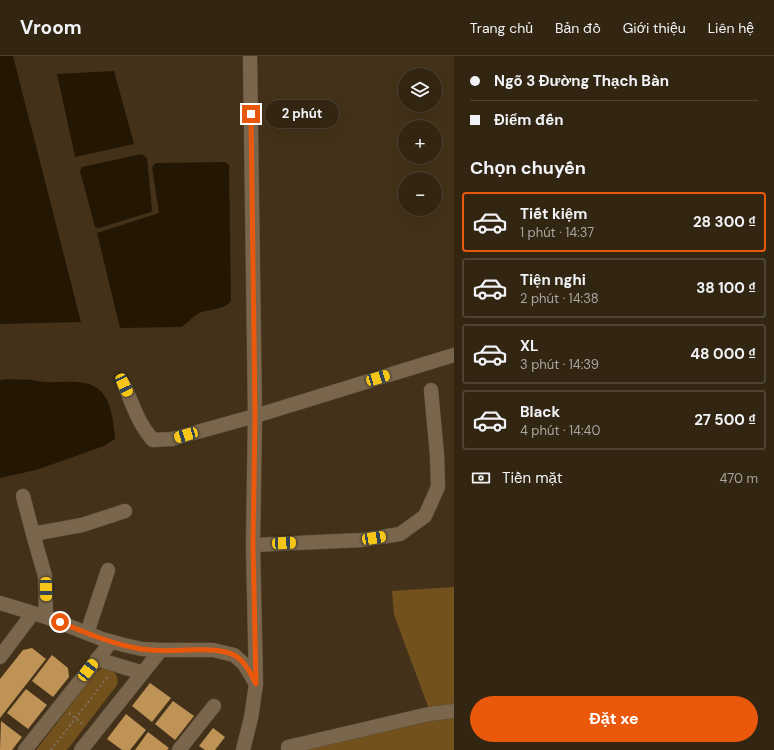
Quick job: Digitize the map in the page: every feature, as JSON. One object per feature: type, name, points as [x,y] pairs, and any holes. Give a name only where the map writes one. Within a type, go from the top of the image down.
[{"type":"street","points":[[243,750],[251,718],[256,684],[253,545],[255,416],[250,56]]},
{"type":"street","points":[[124,385],[138,419],[145,431],[153,440],[172,439],[255,416],[454,355]]},
{"type":"street","points":[[253,545],[362,540],[400,534],[425,516],[438,487],[437,455],[431,390]]},
{"type":"street","points":[[0,657],[40,615],[45,576],[23,496]]},
{"type":"street","points":[[33,534],[82,525],[125,511]]},
{"type":"street","points":[[87,633],[108,570]]},
{"type":"street","points":[[0,603],[40,615],[111,642],[142,649],[213,650],[234,655],[244,664],[256,684]]},
{"type":"street","points":[[25,750],[111,642]]},
{"type":"street","points":[[81,750],[161,650]]},
{"type":"street","points":[[97,659],[143,673]]},
{"type":"street","points":[[179,750],[214,706]]},
{"type":"street","points":[[288,746],[429,714],[454,711]]},
{"type":"path","points":[[51,750],[117,665]]},
{"type":"path","points":[[67,711],[86,726]]},
{"type":"shaded area","points":[[0,56],[13,56],[81,322],[0,324]]},
{"type":"shaded area","points":[[114,71],[134,144],[75,157],[57,74]]},
{"type":"shaded area","points":[[142,154],[147,158],[152,209],[151,212],[99,228],[95,227],[80,171],[82,167]]},
{"type":"shaded area","points":[[225,162],[229,165],[231,301],[219,308],[200,313],[181,327],[120,328],[97,233],[159,213],[152,167],[156,163]]},
{"type":"shaded area","points":[[11,379],[49,382],[76,382],[93,386],[100,390],[109,404],[115,439],[104,446],[36,470],[0,478],[0,380]]},
{"type":"shaded area","points":[[454,587],[454,750],[295,750],[432,717],[394,615],[392,591]]},
{"type":"shaded area","points":[[103,668],[110,670],[117,675],[117,685],[67,750],[36,750],[96,672]]},
{"type":"building","points":[[32,648],[46,659],[0,718],[0,679],[23,650]]},
{"type":"building","points":[[52,655],[68,668],[69,677],[53,697],[32,681]]},
{"type":"building","points":[[150,683],[171,698],[152,722],[132,706]]},
{"type":"building","points":[[26,689],[47,705],[28,729],[7,713]]},
{"type":"building","points":[[173,701],[194,716],[175,740],[155,724]]},
{"type":"building","points":[[126,714],[146,730],[130,750],[122,750],[107,739]]},
{"type":"building","points":[[1,721],[22,737],[12,750],[0,750]]},
{"type":"building","points":[[213,728],[225,737],[215,750],[205,750],[199,746]]},
{"type":"building","points":[[148,732],[169,748],[167,750],[135,750]]},
{"type":"route","points":[[60,622],[102,639],[142,649],[177,651],[213,650],[234,655],[244,664],[256,684],[253,545],[255,416],[251,114]]}]
